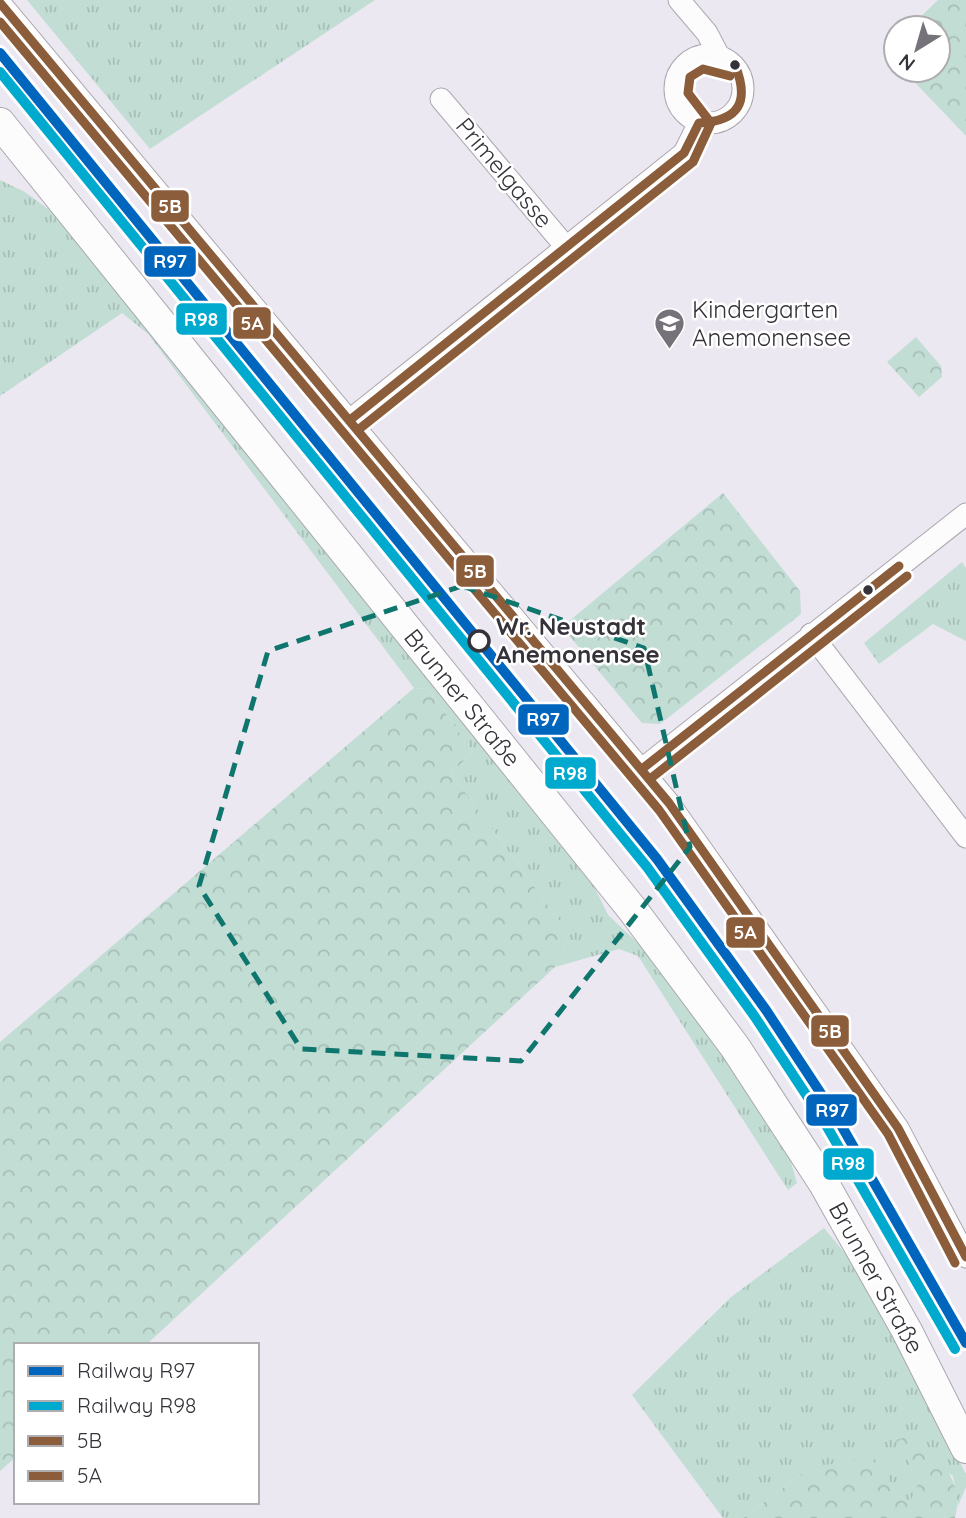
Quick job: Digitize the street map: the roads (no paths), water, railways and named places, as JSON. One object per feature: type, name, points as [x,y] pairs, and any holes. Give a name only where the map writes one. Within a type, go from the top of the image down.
[{"type":"main road","name":"Brunner Straße","points":[[0,123],[632,909],[734,1047],[823,1182],[907,1331],[966,1448]]},
{"type":"street","points":[[679,0],[707,33],[719,56]]},
{"type":"street","points":[[0,3],[642,769],[898,1128],[966,1257]]},
{"type":"street","points":[[701,55],[719,56],[735,65],[743,81],[743,99],[733,115],[718,123],[699,123],[684,113],[675,97],[675,79],[685,64],[701,55]]},
{"type":"street","name":"Primelgasse","points":[[441,99],[566,247]]},
{"type":"street","name":"Primelgasse","points":[[349,419],[684,153],[699,123]]},
{"type":"street","points":[[642,769],[966,514]]},
{"type":"street","points":[[811,634],[966,837]]},
{"type":"rail line","name":"R97","points":[[0,53],[657,859],[766,1010],[837,1118],[966,1343]]},
{"type":"rail line","name":"R98","points":[[0,72],[647,867],[755,1017],[826,1125],[955,1349]]},
{"type":"place","name":"Kindergarten Anemonensee","points":[[669,351]]},
{"type":"place","name":"Wr. Neustadt Anemonensee","points":[[479,641]]}]
